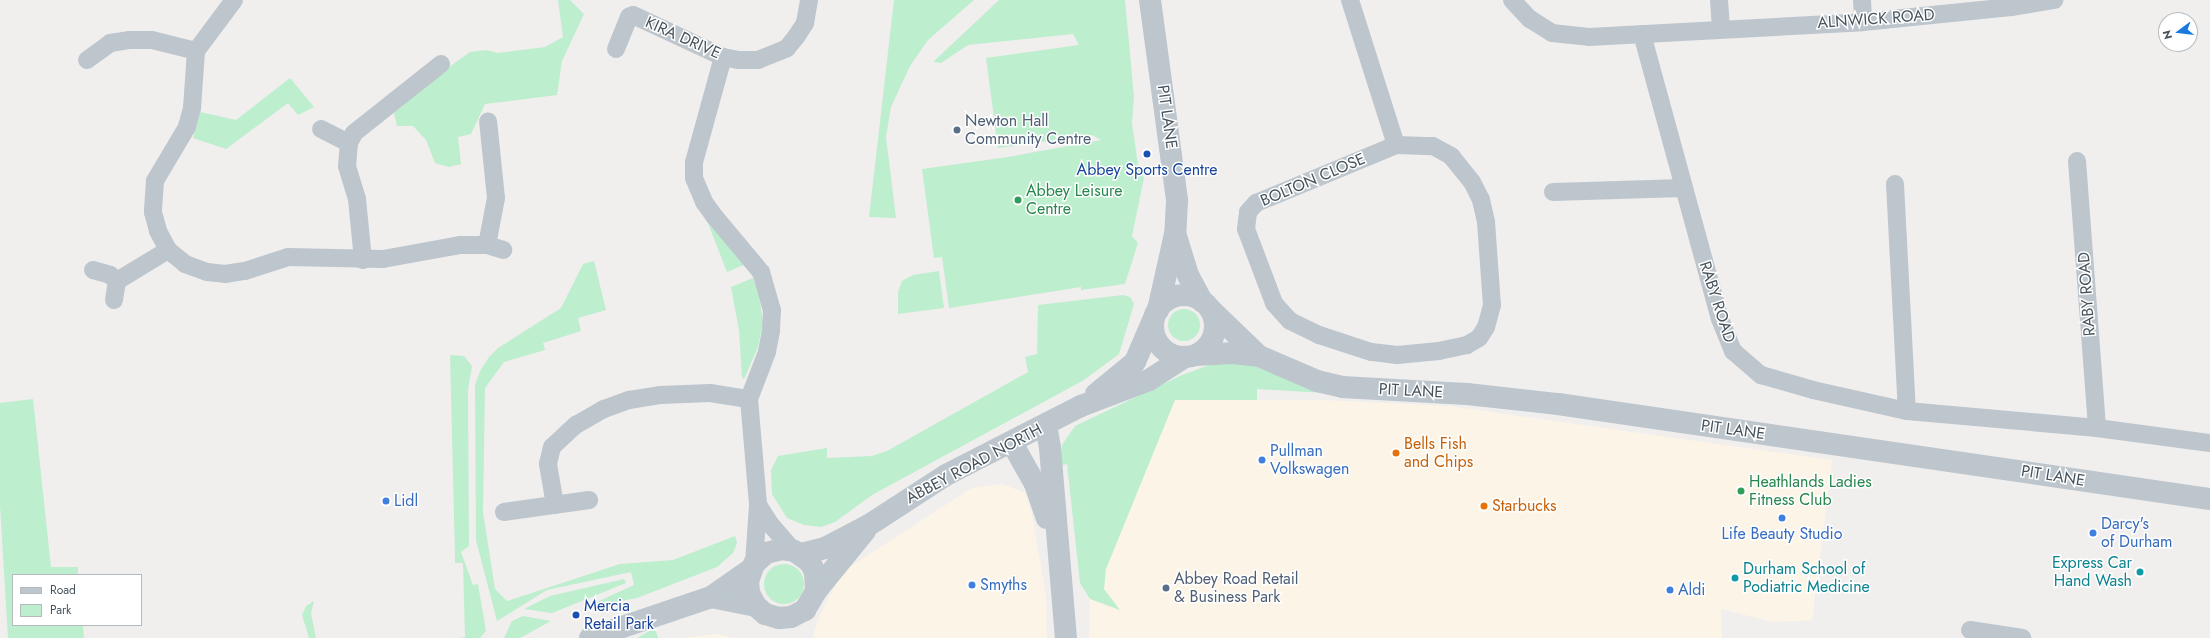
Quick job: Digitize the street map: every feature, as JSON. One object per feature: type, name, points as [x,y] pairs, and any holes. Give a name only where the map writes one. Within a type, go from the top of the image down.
[{"type":"street","points":[[234,0],[196,50],[192,108],[187,127],[166,159],[155,181],[152,196],[152,212],[158,231],[168,250],[186,264],[207,272],[225,274],[245,271],[288,257],[383,260],[460,245],[495,248],[496,198],[488,121]]},
{"type":"street","name":"KIRA DRIVE","points":[[616,49],[630,17],[633,15],[723,57],[739,60],[758,60],[787,48],[805,23],[809,0]]},
{"type":"street","name":"PIT LANE","points":[[1150,0],[1174,172],[1177,201],[1175,234]]},
{"type":"street","points":[[1350,0],[1396,145]]},
{"type":"street","name":"ALNWICK ROAD","points":[[1512,0],[1530,19],[1552,33],[1588,37],[1864,22],[2054,0]]},
{"type":"street","points":[[1719,0],[1721,29]]},
{"type":"street","points":[[1862,0],[1864,22]]},
{"type":"street","name":"RABY ROAD","points":[[1642,34],[1720,319],[1733,351],[1761,376],[1813,390],[1907,410],[2097,428],[2210,443]]},
{"type":"street","points":[[87,60],[106,36],[129,40],[152,40],[196,50]]},
{"type":"street","points":[[723,57],[694,162],[694,178],[704,202],[761,272],[768,289],[772,310],[772,331],[767,352],[749,399],[758,505],[758,533],[748,581],[749,593],[756,606],[765,614],[779,618],[791,617],[805,610],[816,591],[815,572],[771,525],[758,505]]},
{"type":"street","points":[[363,260],[357,199],[347,166],[349,143],[354,133],[441,64]]},
{"type":"street","points":[[321,129],[349,143]]},
{"type":"street","name":"BOLTON CLOSE","points":[[1396,145],[1433,146],[1451,156],[1472,182],[1481,200],[1486,222],[1492,305],[1486,327],[1479,338],[1467,345],[1439,351],[1397,355],[1371,352],[1319,335],[1290,321],[1274,302],[1246,228],[1248,212],[1256,203],[1396,145]]},
{"type":"street","name":"RABY ROAD","points":[[2077,160],[2097,428]]},
{"type":"street","points":[[1895,184],[1907,410]]},
{"type":"street","points":[[1553,192],[1683,188]]},
{"type":"street","points":[[1081,406],[1148,380],[1210,343],[1214,335],[1215,326],[1206,305],[1188,275],[1175,234]]},
{"type":"street","points":[[1175,234],[1156,315],[1155,338],[1160,346],[1175,356],[1190,356]]},
{"type":"street","points":[[114,300],[117,282],[168,250]]},
{"type":"street","points":[[93,270],[110,275],[117,282]]},
{"type":"street","points":[[1081,406],[1135,362],[1156,315],[1164,302],[1182,295],[1206,305]]},
{"type":"street","name":"PIT LANE","points":[[1206,305],[1259,356]]},
{"type":"street","name":"PIT LANE","points":[[1190,356],[1232,353],[1259,356],[1317,381],[1342,387],[1467,394],[1558,404],[2210,500]]},
{"type":"street","points":[[555,505],[548,464],[552,447],[576,425],[604,409],[629,400],[660,395],[710,393],[749,399]]},
{"type":"street","name":"ABBEY ROAD NORTH","points":[[797,553],[826,548],[869,525],[946,475],[1012,443],[1081,406]]},
{"type":"street","points":[[1046,425],[1050,448],[1058,551],[1063,583],[1066,638]]},
{"type":"street","points":[[1012,443],[1040,494],[1058,551]]},
{"type":"street","points":[[504,512],[590,500]]},
{"type":"street","name":"ABBEY ROAD NORTH","points":[[816,591],[869,525]]},
{"type":"street","points":[[590,638],[711,597],[752,567],[766,553],[782,549],[797,553]]},
{"type":"street","points":[[711,597],[756,606]]},
{"type":"street","points":[[1970,630],[1998,636],[2022,638]]},
{"type":"shaded area","points":[[1175,400],[1322,400],[1448,406],[1832,460],[1812,620],[1773,622],[1721,609],[1722,638],[1089,638],[1090,586]]},
{"type":"shaded area","points":[[1002,484],[1025,493],[1032,514],[1046,596],[1047,638],[813,638],[817,622],[842,572],[972,488]]},
{"type":"shaded area","points":[[715,634],[735,638],[684,638]]},
{"type":"green space","points":[[558,0],[570,0],[584,14],[562,61],[557,95],[485,104],[471,134],[458,137],[461,164],[449,167],[435,163],[426,140],[413,126],[397,126],[394,113],[449,67],[470,52],[486,50],[498,53],[545,47],[563,37]]},
{"type":"green space","points":[[894,0],[974,0],[928,40],[910,66],[891,107],[886,137],[896,218],[869,217]]},
{"type":"green space","points":[[999,0],[1125,0],[1134,97],[1132,123],[1138,165],[1144,178],[1132,236],[1138,243],[1125,284],[1081,290],[1081,287],[949,308],[942,257],[934,258],[922,169],[1008,157],[1101,140],[1092,135],[998,148],[986,58],[1079,45],[1073,34],[968,45],[941,63],[933,62]]},
{"type":"green space","points":[[290,78],[314,107],[298,115],[288,103],[226,149],[193,138],[200,112],[236,120]]},
{"type":"green space","points":[[706,218],[746,264],[727,272]]},
{"type":"green space","points":[[594,261],[606,310],[578,318],[581,331],[543,343],[545,350],[504,362],[485,388],[483,512],[495,589],[507,601],[620,564],[673,560],[735,536],[737,543],[733,553],[717,567],[637,598],[584,608],[634,585],[631,572],[547,590],[497,621],[476,540],[475,385],[480,371],[489,357],[498,348],[561,308],[583,264]]},
{"type":"green space","points":[[939,271],[944,308],[898,314],[898,292],[902,281],[913,275]]},
{"type":"green space","points":[[753,278],[760,301],[763,323],[758,347],[744,379],[742,377],[739,330],[731,287]]},
{"type":"green space","points":[[1123,295],[1130,297],[1134,304],[1119,354],[1084,380],[872,495],[835,522],[821,527],[804,525],[787,518],[772,494],[771,470],[778,456],[827,448],[827,458],[872,456],[887,451],[1028,372],[1025,357],[1037,354],[1038,305]]},
{"type":"green space","points":[[1181,309],[1187,309],[1197,316],[1200,325],[1199,331],[1193,338],[1187,341],[1181,341],[1171,334],[1168,328],[1168,322],[1175,312]]},
{"type":"green space","points":[[450,355],[464,356],[472,366],[468,390],[469,546],[461,552],[473,585],[478,584],[486,631],[480,638],[460,638],[465,637],[463,563],[455,563]]},
{"type":"green space","points":[[1241,361],[1325,393],[1257,389],[1257,400],[1175,400],[1106,569],[1104,589],[1120,610],[1090,599],[1080,583],[1067,464],[1059,466],[1062,445],[1075,426],[1182,375],[1215,363]]},
{"type":"green space","points":[[33,399],[51,567],[78,567],[78,574],[12,574],[12,626],[83,626],[84,638],[8,638],[0,506],[0,403]]},
{"type":"green space","points":[[788,564],[795,567],[801,573],[804,584],[803,592],[795,601],[788,604],[780,604],[773,601],[765,592],[764,580],[767,573],[776,565]]},
{"type":"green space","points":[[624,579],[626,583],[552,613],[524,609],[550,596]]},
{"type":"green space","points":[[314,601],[311,613],[316,638],[309,638],[302,615],[306,606]]},
{"type":"green space","points":[[523,616],[551,621],[520,638],[504,638],[512,621]]},
{"type":"green space","points":[[655,628],[658,638],[637,638]]},
{"type":"place","name":"Newton Hall Community Centre","points":[[957,130]]},
{"type":"place","name":"Abbey Sports Centre","points":[[1147,154]]},
{"type":"place","name":"Abbey Leisure Centre","points":[[1018,200]]},
{"type":"place","name":"Bells Fish and Chips","points":[[1396,453]]},
{"type":"place","name":"Pullman Volkswagen","points":[[1262,460]]},
{"type":"place","name":"Heathlands Ladies Fitness Club","points":[[1741,491]]},
{"type":"place","name":"Lidl","points":[[386,501]]},
{"type":"place","name":"Starbucks","points":[[1484,506]]},
{"type":"place","name":"Life Beauty Studio","points":[[1782,518]]},
{"type":"place","name":"Darcy's of Durham","points":[[2093,533]]},
{"type":"place","name":"Express Car Hand Wash","points":[[2140,572]]},
{"type":"place","name":"Durham School of Podiatric Medicine","points":[[1735,578]]},
{"type":"place","name":"Smyths","points":[[972,585]]},
{"type":"place","name":"Abbey Road Retail & Business Park","points":[[1166,588]]},
{"type":"place","name":"Aldi","points":[[1670,590]]},
{"type":"place","name":"Mercia Retail Park","points":[[576,615]]}]
